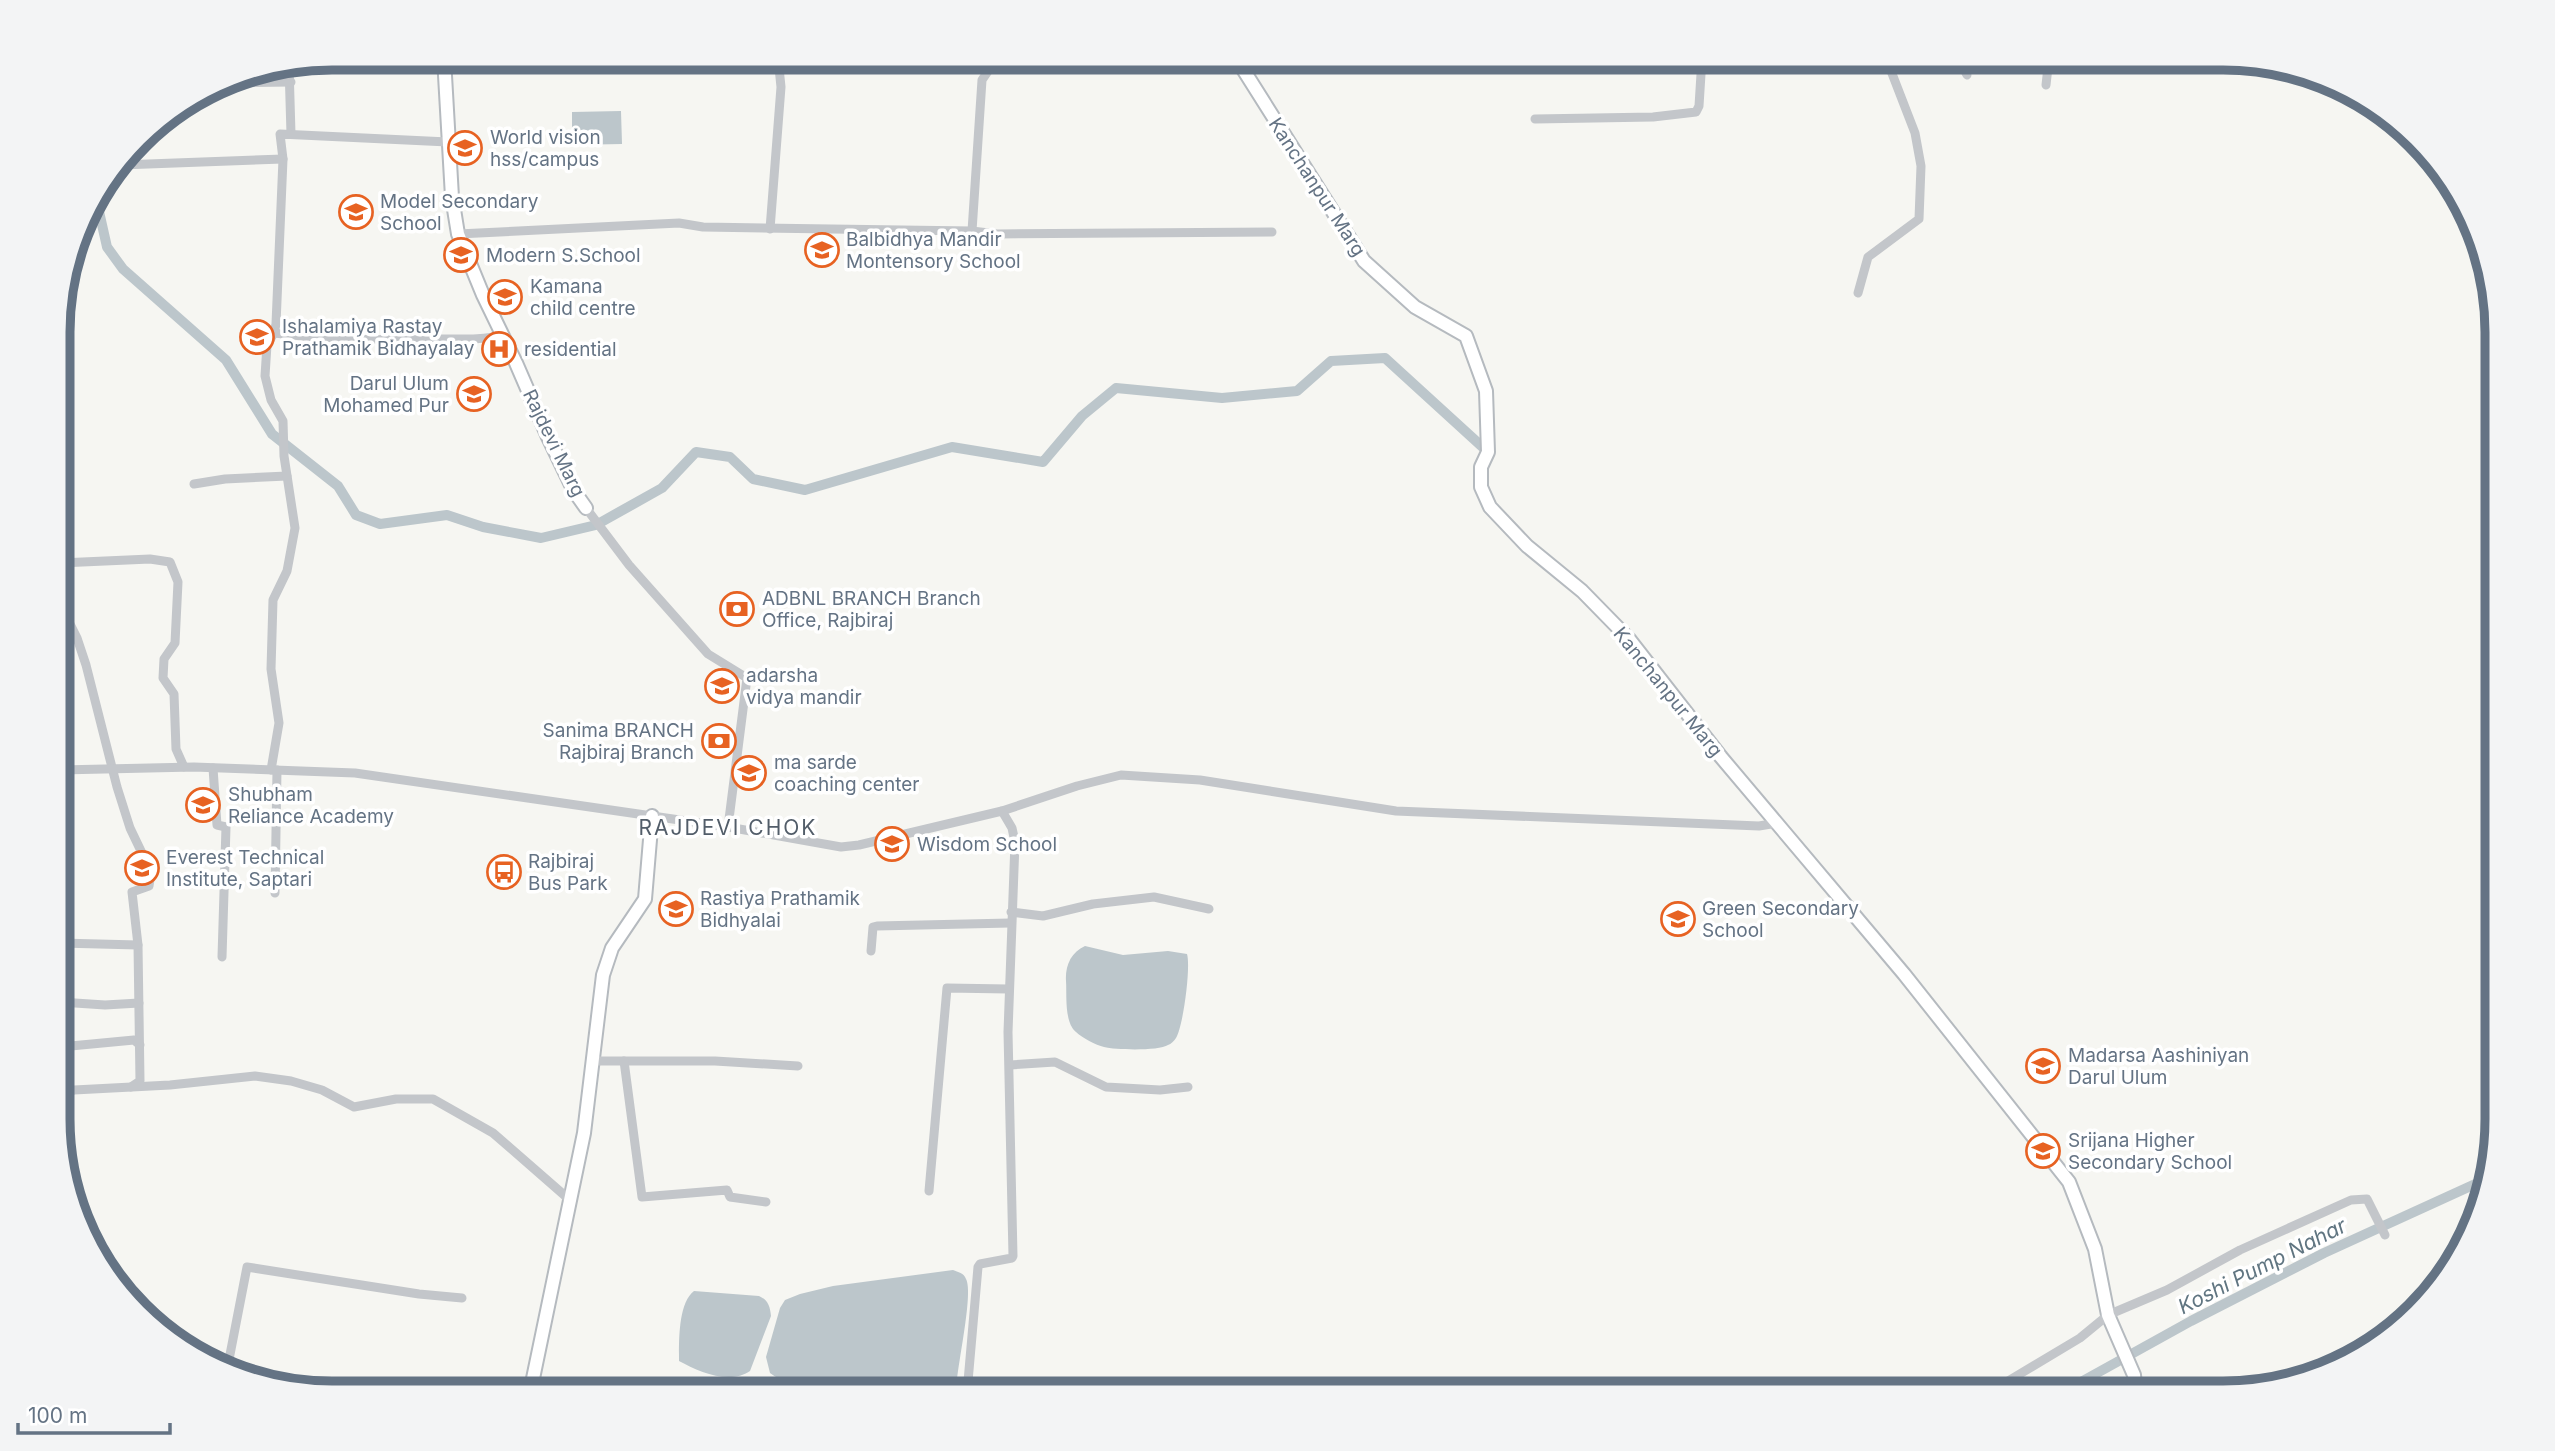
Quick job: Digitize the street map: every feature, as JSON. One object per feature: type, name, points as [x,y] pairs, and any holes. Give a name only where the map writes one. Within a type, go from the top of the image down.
[{"type":"main road","name":"Rajdevi Marg","points":[[445,70],[448,142],[458,234],[483,295],[574,491],[586,508]]},
{"type":"main road","name":"Kanchanpur Marg","points":[[1244,70],[1364,261],[1415,307],[1466,336],[1486,391],[1488,452],[1481,467],[1481,487],[1490,507],[1527,546],[1582,591],[1629,639],[1721,757],[1903,974],[2069,1182],[2095,1249],[2108,1315],[2135,1381]]},
{"type":"main road","points":[[533,1381],[584,1133],[603,975],[612,948],[645,900],[652,816]]},
{"type":"street","points":[[771,229],[781,87],[779,70]]},
{"type":"street","points":[[972,231],[982,80],[989,70]]},
{"type":"street","points":[[1535,119],[1653,117],[1696,112],[1699,106],[1701,70]]},
{"type":"street","points":[[1858,293],[1868,257],[1919,219],[1921,166],[1916,133],[1891,70]]},
{"type":"street","points":[[1964,70],[1967,75]]},
{"type":"street","points":[[2046,85],[2048,70]]},
{"type":"street","points":[[290,73],[291,134]]},
{"type":"street","points":[[253,83],[291,82]]},
{"type":"street","points":[[275,893],[274,770],[279,723],[271,669],[273,600],[287,571],[295,528],[284,456],[283,421],[271,400],[265,376],[267,345],[274,333],[283,159],[280,134],[448,142]]},
{"type":"street","points":[[131,165],[283,159]]},
{"type":"street","points":[[458,234],[679,223],[703,227],[972,231],[997,234],[1272,232]]},
{"type":"street","points":[[274,333],[318,338],[428,340],[491,338],[502,335]]},
{"type":"street","points":[[194,484],[225,479],[287,476]]},
{"type":"street","points":[[586,508],[629,565],[708,654],[747,678],[728,827]]},
{"type":"street","points":[[70,563],[150,559],[170,562],[178,583],[175,643],[164,659],[163,678],[174,694],[176,750],[184,767]]},
{"type":"street","points":[[70,624],[86,665],[130,828],[151,872],[149,886],[132,892],[138,945],[140,1081],[131,1087]]},
{"type":"street","points":[[70,770],[184,767],[355,774],[728,827],[841,847],[1002,811],[1077,786],[1121,775],[1199,780],[1396,811],[1746,826],[1777,823]]},
{"type":"street","points":[[213,768],[217,825],[226,827],[222,957]]},
{"type":"street","points":[[968,1381],[978,1267],[980,1264],[1013,1256],[1008,989],[1015,842],[1012,828],[1002,811]]},
{"type":"street","points":[[1010,912],[1043,916],[1093,904],[1154,897],[1209,909]]},
{"type":"street","points":[[871,951],[871,932],[873,927],[877,926],[1010,923]]},
{"type":"street","points":[[70,943],[138,945]]},
{"type":"street","points":[[929,1191],[947,988],[1008,989]]},
{"type":"street","points":[[70,1003],[105,1005],[139,1003]]},
{"type":"street","points":[[70,1046],[134,1040],[140,1045]]},
{"type":"street","points":[[592,1061],[715,1061],[798,1066]]},
{"type":"street","points":[[624,1061],[642,1197],[727,1190],[730,1197],[766,1202]]},
{"type":"street","points":[[1010,1065],[1055,1062],[1106,1087],[1160,1090],[1188,1087]]},
{"type":"street","points":[[70,1091],[255,1076],[312,1087],[354,1107],[396,1099],[433,1099],[493,1133],[571,1201]]},
{"type":"street","points":[[2008,1381],[2080,1338],[2108,1315],[2167,1290],[2240,1250],[2351,1200],[2367,1199],[2385,1235]]},
{"type":"street","points":[[229,1360],[247,1267],[419,1294],[462,1298]]},
{"type":"shaded area","points":[[621,111],[622,144],[572,145],[572,112]]},
{"type":"shaded area","points":[[1085,946],[1123,955],[1168,951],[1187,954],[1184,1010],[1179,1032],[1169,1045],[1137,1049],[1110,1048],[1093,1043],[1072,1028],[1066,1001],[1066,975],[1073,956]]},
{"type":"shaded area","points":[[953,1270],[964,1275],[968,1300],[957,1381],[785,1381],[770,1373],[766,1357],[780,1308],[785,1300],[833,1286]]},
{"type":"shaded area","points":[[694,1291],[759,1296],[766,1301],[771,1316],[750,1371],[724,1377],[705,1373],[679,1361],[682,1313]]},
{"type":"waterway","points":[[99,212],[107,247],[123,269],[226,360],[272,434],[338,486],[356,515],[380,524],[447,515],[483,527],[541,538],[596,525],[662,488],[696,452],[730,457],[753,479],[805,490],[952,447],[1043,462],[1082,416],[1116,388],[1222,398],[1297,391],[1331,361],[1385,358],[1488,452]]},
{"type":"waterway","name":"Koshi Pump Nahar","points":[[2083,1381],[2191,1321],[2324,1253],[2477,1183]]},
{"type":"place","name":"World vision hss/campus","points":[[465,148]]},
{"type":"place","name":"Model Secondary School","points":[[356,212]]},
{"type":"place","name":"Balbidhya Mandir Montensory School","points":[[822,250]]},
{"type":"place","name":"Modern S.School","points":[[461,255]]},
{"type":"place","name":"Kamana child centre","points":[[505,297]]},
{"type":"place","name":"Ishalamiya Rastay Prathamik Bidhayalay","points":[[257,337]]},
{"type":"place","name":"residential","points":[[499,349]]},
{"type":"place","name":"Darul Ulum Mohamed Pur","points":[[474,394]]},
{"type":"place","name":"ADBNL BRANCH Branch Office, Rajbiraj","points":[[737,609]]},
{"type":"place","name":"adarsha vidya mandir","points":[[722,686]]},
{"type":"place","name":"Sanima BRANCH Rajbiraj Branch","points":[[719,741]]},
{"type":"place","name":"ma sarde coaching center","points":[[749,773]]},
{"type":"place","name":"Shubham Reliance Academy","points":[[203,805]]},
{"type":"place","name":"Wisdom School","points":[[892,844]]},
{"type":"place","name":"Everest Technical Institute, Saptari","points":[[142,868]]},
{"type":"place","name":"Rajbiraj Bus Park","points":[[504,872]]},
{"type":"place","name":"Rastiya Prathamik Bidhyalai","points":[[676,909]]},
{"type":"place","name":"Green Secondary School","points":[[1678,919]]},
{"type":"place","name":"Madarsa Aashiniyan Darul Ulum","points":[[2043,1066]]},
{"type":"place","name":"Srijana Higher Secondary School","points":[[2043,1151]]},
{"type":"district","name":"RAJDEVI CHOK","points":[[728,827]]}]
